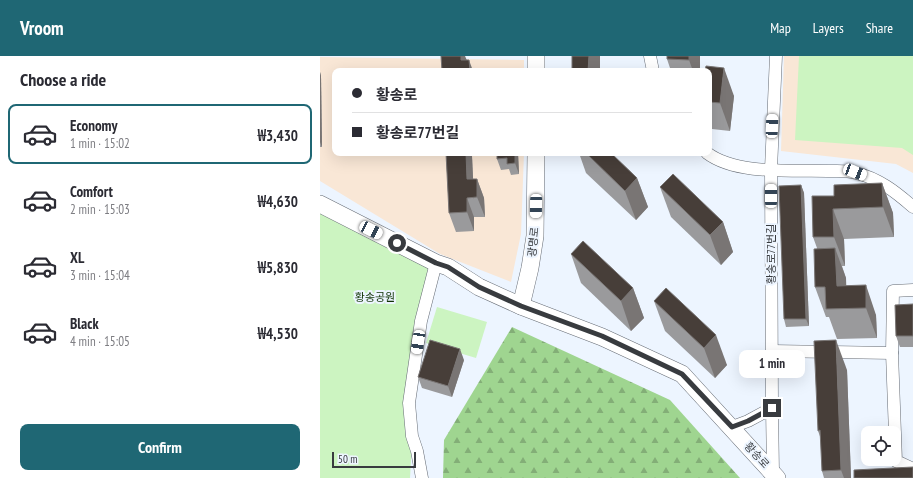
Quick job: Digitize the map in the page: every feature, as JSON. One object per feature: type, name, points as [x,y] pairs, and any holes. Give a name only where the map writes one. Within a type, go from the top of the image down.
[{"type":"street","points":[[536,56],[536,68]]},
{"type":"street","points":[[650,56],[652,68]]},
{"type":"street","name":"황송로77번길","points":[[775,476],[772,408],[770,169],[776,56]]},
{"type":"street","name":"광명로","points":[[521,306],[530,268],[535,236],[536,156]]},
{"type":"street","points":[[710,156],[714,159],[746,169],[855,172],[873,179],[897,193],[913,206]]},
{"type":"street","name":"황송로","points":[[320,204],[436,263],[448,267],[479,287],[521,306],[602,336],[682,374],[732,427],[775,476]]},
{"type":"street","points":[[422,478],[417,451],[412,436],[409,403],[421,321],[436,263]]},
{"type":"street","points":[[913,290],[893,291],[892,354],[896,461],[913,469]]},
{"type":"street","points":[[772,351],[892,354]]},
{"type":"street","points":[[732,427],[748,421],[772,408]]},
{"type":"shaded area","points":[[784,56],[913,56],[913,173],[896,164],[781,151]]},
{"type":"shaded area","points":[[320,57],[524,60],[524,68],[332,68],[332,156],[524,156],[521,234],[511,282],[440,254],[320,181]]},
{"type":"green space","points":[[799,56],[913,56],[913,155],[902,148],[795,140]]},
{"type":"green space","name":"황송공원","points":[[320,213],[436,263],[415,392],[410,478],[320,478]]},
{"type":"green space","points":[[437,307],[487,322],[476,358],[426,343]]},
{"type":"green space","points":[[512,327],[670,400],[740,478],[443,478],[444,440]]},
{"type":"building","points":[[441,56],[461,56],[461,60],[469,60],[470,68],[442,68]]},
{"type":"building","points":[[572,56],[589,56],[588,68],[572,68]]},
{"type":"building","points":[[667,56],[689,56],[689,60],[667,59]]},
{"type":"building","points":[[706,66],[724,68],[720,103],[712,102],[712,68],[706,68]]},
{"type":"building","points":[[446,156],[466,156],[467,179],[477,179],[477,197],[467,198],[467,212],[449,213]]},
{"type":"building","points":[[497,156],[515,156],[515,163],[507,164],[507,158],[497,159]]},
{"type":"building","points":[[589,156],[614,156],[637,178],[625,191]]},
{"type":"building","points":[[673,174],[723,222],[710,235],[660,187]]},
{"type":"building","points":[[882,183],[883,207],[833,209],[834,237],[813,237],[812,196],[834,196],[834,185]]},
{"type":"building","points":[[801,185],[806,319],[784,319],[779,186]]},
{"type":"building","points":[[583,241],[633,288],[621,301],[571,254]]},
{"type":"building","points":[[835,248],[837,286],[866,285],[866,308],[826,309],[825,287],[815,287],[814,249]]},
{"type":"building","points":[[666,288],[716,335],[704,348],[654,301]]},
{"type":"building","points":[[913,304],[913,336],[896,336],[895,305]]},
{"type":"building","points":[[430,340],[460,349],[448,386],[418,377]]},
{"type":"building","points":[[836,340],[841,470],[822,471],[820,430],[818,431],[814,341]]},
{"type":"building","points":[[913,467],[913,478],[854,478],[854,470]]},
{"type":"route","points":[[397,243],[436,263],[448,267],[479,287],[521,306],[602,336],[682,374],[732,427],[748,421],[772,408]]}]
